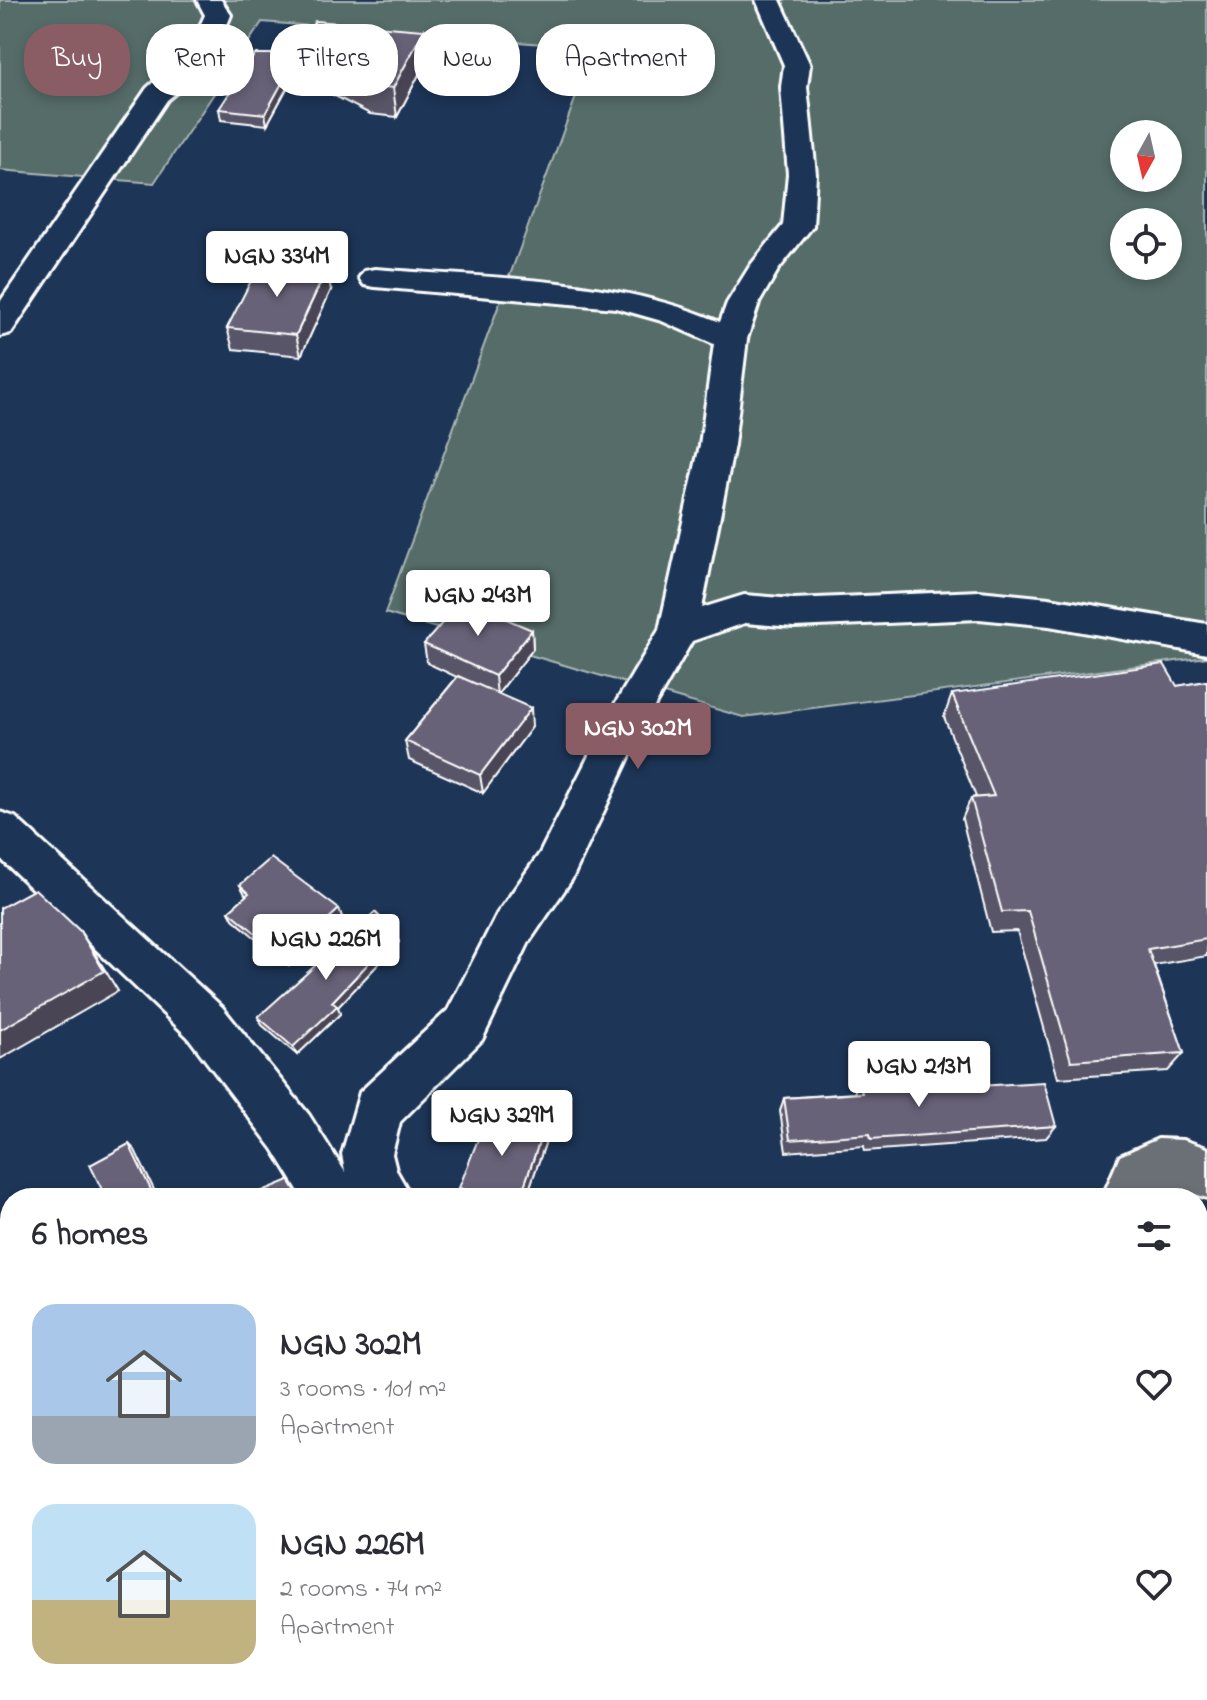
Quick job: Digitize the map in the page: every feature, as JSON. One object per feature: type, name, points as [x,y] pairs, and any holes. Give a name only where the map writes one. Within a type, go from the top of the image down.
[{"type":"main road","points":[[1133,1188],[1139,1174],[1158,1163],[1184,1163],[1207,1173]]},
{"type":"street","points":[[0,326],[14,284],[157,94],[182,75],[207,48],[218,15],[209,0]]},
{"type":"street","points":[[378,1188],[373,1182],[367,1154],[378,1109],[465,1025],[513,928],[556,866],[629,715],[678,631],[717,445],[731,339],[743,303],[765,266],[798,226],[802,174],[794,87],[797,65],[768,0]]},
{"type":"street","points":[[375,278],[618,299],[673,314],[731,339]]},
{"type":"street","points":[[678,631],[744,609],[806,613],[979,605],[1049,612],[1207,639]]},
{"type":"street","points":[[0,830],[205,1022],[291,1132],[326,1188]]},
{"type":"green space","points":[[0,0],[1207,0],[1207,657],[743,717],[385,613],[576,96],[715,96],[715,24],[536,24],[536,43],[520,42],[520,24],[414,24],[414,34],[398,33],[398,24],[262,22],[254,34],[254,24],[146,24],[146,96],[212,96],[154,183],[0,170]]},
{"type":"building","points":[[315,21],[351,24],[313,24]]},
{"type":"building","points":[[398,28],[414,29],[414,49],[398,79]]},
{"type":"building","points":[[270,54],[270,96],[275,96],[265,114],[219,109],[228,96],[254,96],[254,56]]},
{"type":"building","points":[[260,263],[327,269],[296,335],[227,328]]},
{"type":"building","points":[[462,600],[532,630],[495,676],[424,644]]},
{"type":"building","points":[[1164,664],[1177,686],[1207,681],[1207,939],[1148,949],[1184,1053],[1071,1061],[1028,911],[1002,912],[971,798],[994,796],[952,694]]},
{"type":"building","points":[[458,676],[531,708],[480,775],[405,741]]},
{"type":"building","points":[[271,858],[339,909],[286,958],[229,911],[249,893],[240,885]]},
{"type":"building","points":[[35,889],[80,931],[104,971],[0,1030],[0,908]]},
{"type":"building","points":[[375,912],[396,934],[332,1002],[337,1006],[293,1047],[258,1017]]},
{"type":"building","points":[[943,1074],[946,1088],[1044,1082],[1056,1126],[871,1139],[870,1134],[790,1140],[784,1098],[862,1093],[859,1080]]},
{"type":"building","points":[[489,1111],[544,1128],[523,1188],[459,1188]]},
{"type":"building","points":[[129,1144],[150,1188],[101,1188],[90,1165]]},
{"type":"building","points":[[289,1180],[294,1188],[270,1188]]}]
